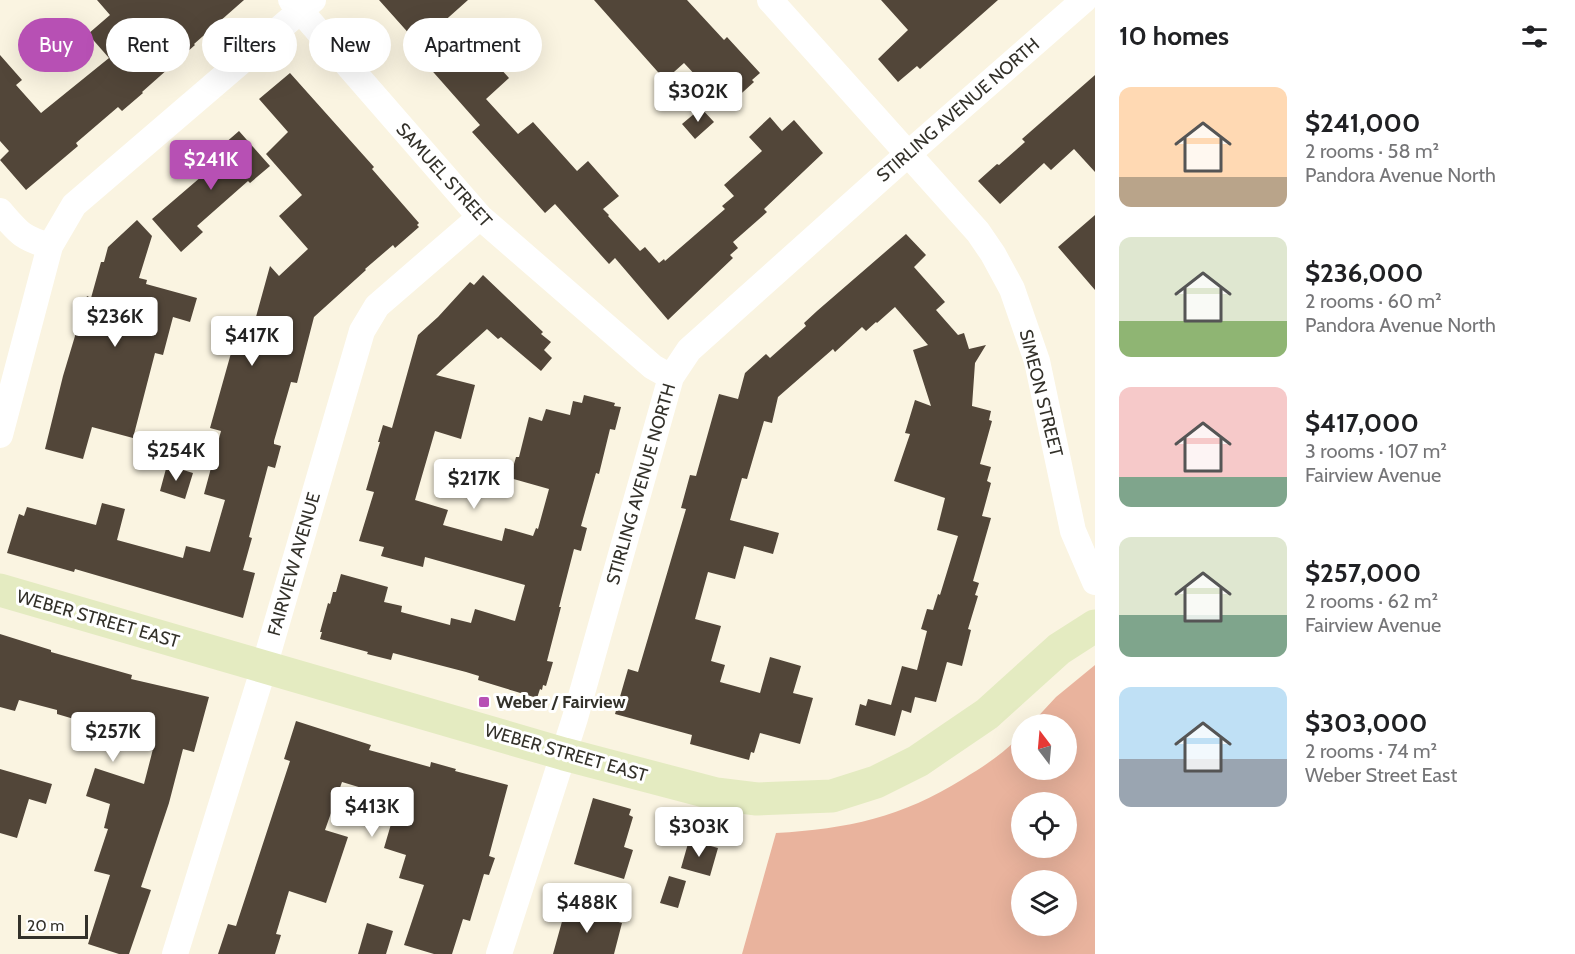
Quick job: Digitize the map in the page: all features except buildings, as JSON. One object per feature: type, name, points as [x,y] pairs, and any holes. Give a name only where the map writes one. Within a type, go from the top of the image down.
[{"type":"main road","name":"WEBER STREET EAST","points":[[0,590],[564,754],[716,794],[757,799],[832,796],[876,782],[918,761],[987,714],[1059,650],[1095,626]]},
{"type":"street","name":"SIMEON STREET","points":[[770,0],[978,232],[993,254],[1012,289],[1037,360],[1073,531],[1095,582]]},
{"type":"street","name":"STIRLING AVENUE NORTH","points":[[499,954],[564,754],[671,377],[689,350],[1084,0]]},
{"type":"street","name":"SAMUEL STREET","points":[[302,4],[480,218],[653,367],[671,377]]},
{"type":"street","points":[[0,435],[50,246],[74,206],[302,4]]},
{"type":"street","points":[[0,211],[20,235],[50,246]]},
{"type":"street","name":"FAIRVIEW AVENUE","points":[[175,954],[264,667],[362,331],[377,306],[480,218]]},
{"type":"shaded area","points":[[1095,665],[1095,954],[742,954],[776,833],[851,824],[896,812],[963,779],[1011,744],[1011,780],[1077,780],[1077,714],[1040,714],[1056,697]]},
{"type":"place","name":"Weber / Fairview","points":[[484,702]]}]
